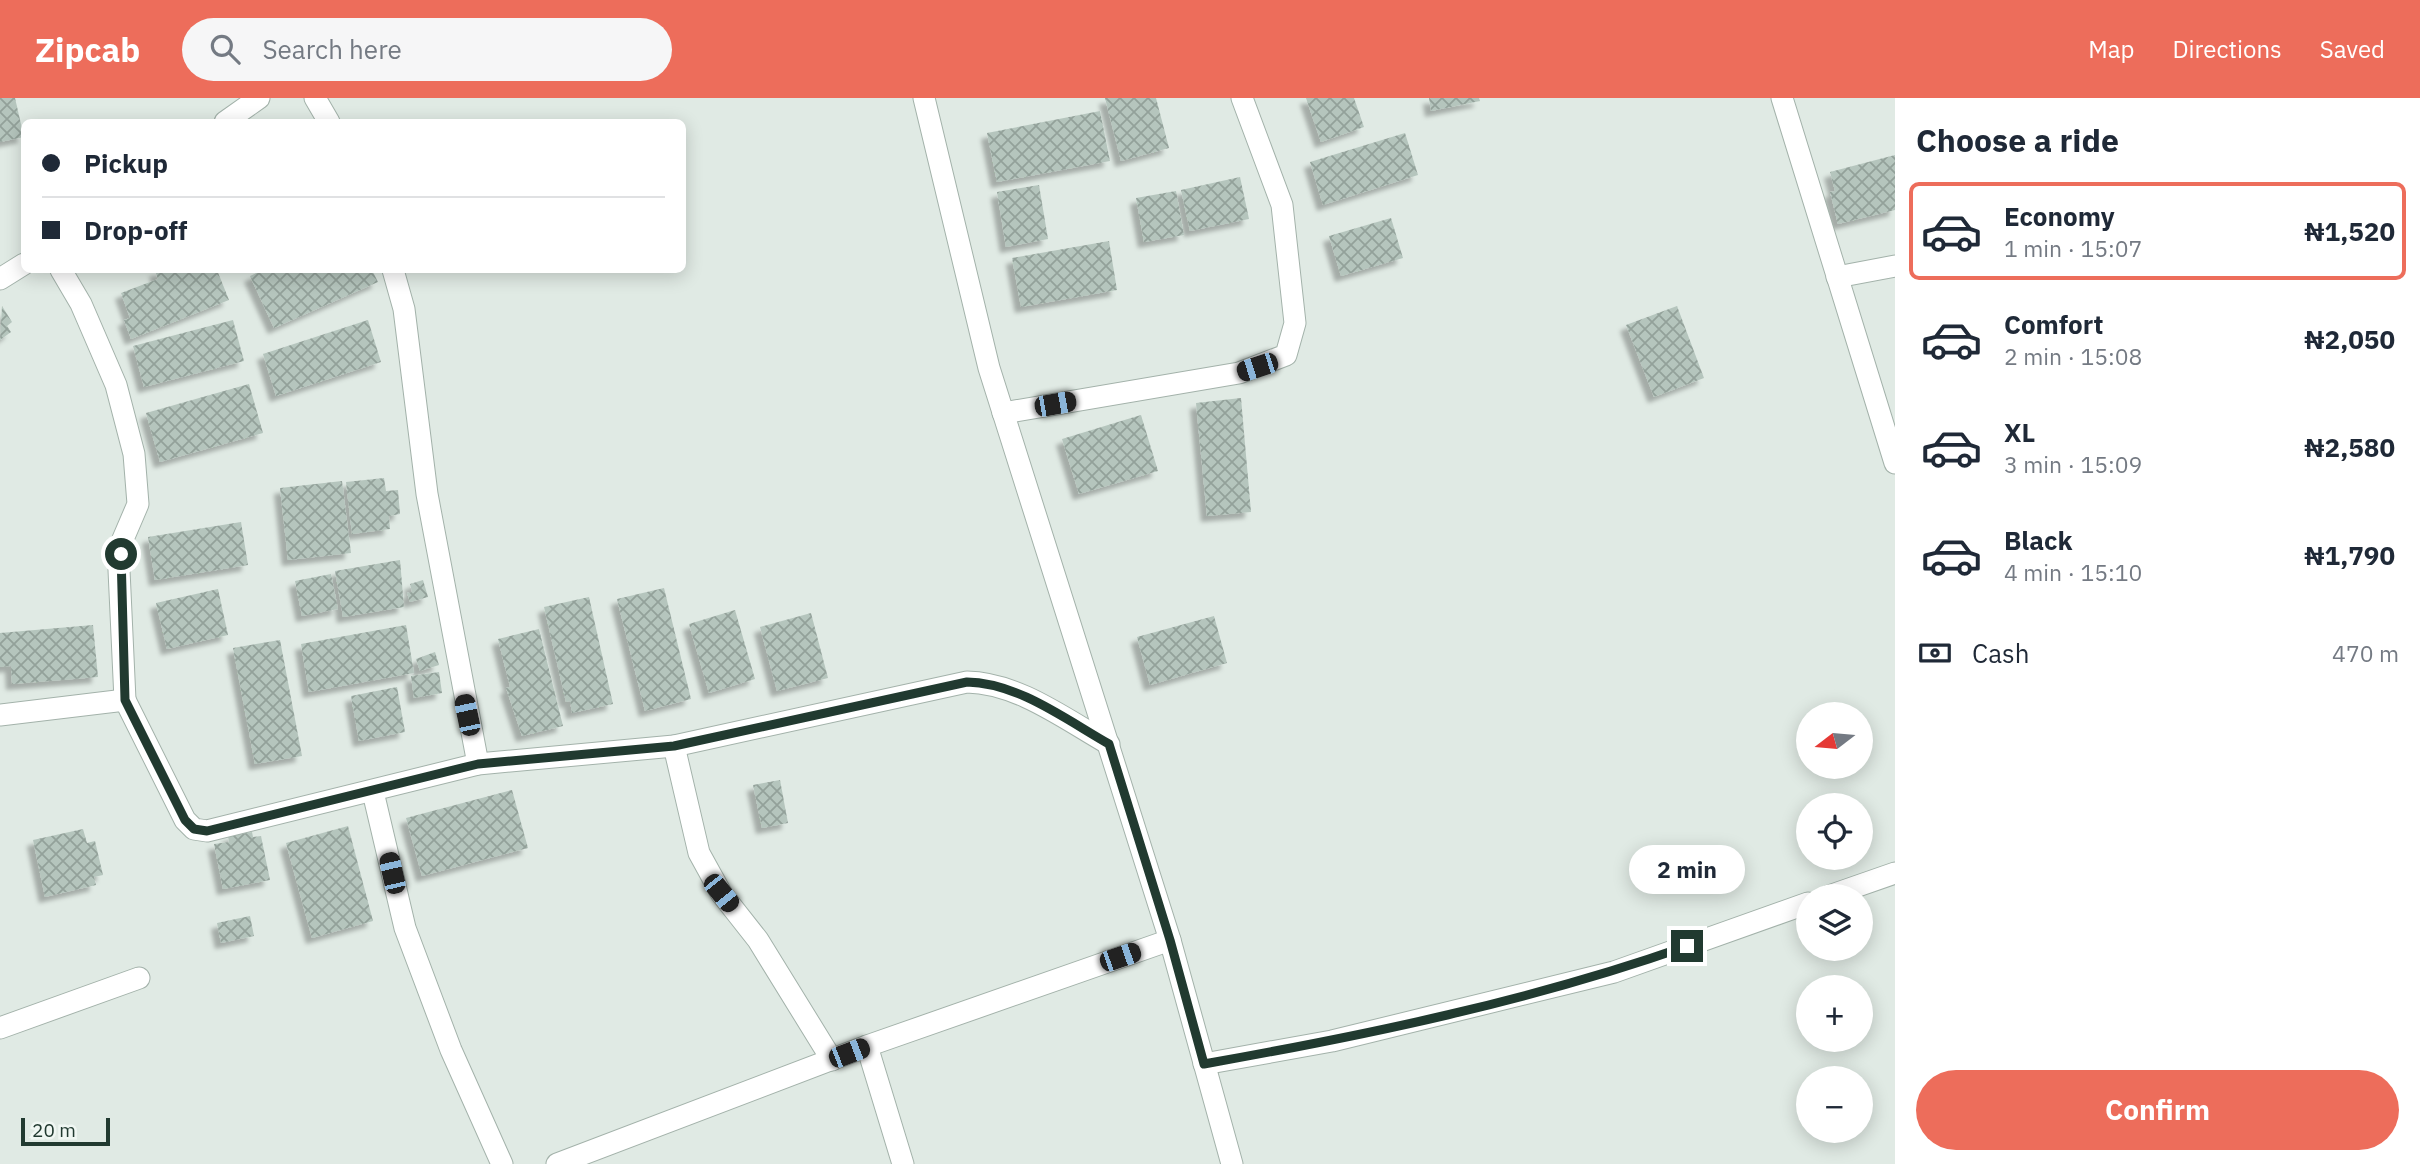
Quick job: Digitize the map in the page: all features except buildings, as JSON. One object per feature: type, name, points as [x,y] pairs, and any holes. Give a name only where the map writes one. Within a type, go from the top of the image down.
[{"type":"street","points":[[229,119],[258,98]]},
{"type":"street","points":[[315,98],[327,119]]},
{"type":"street","points":[[924,98],[989,368],[1170,940],[1232,1164]]},
{"type":"street","points":[[1003,412],[1238,373],[1286,355],[1295,323],[1282,205],[1242,98]]},
{"type":"street","points":[[1782,98],[1895,463]]},
{"type":"street","points":[[1838,277],[1895,265]]},
{"type":"street","points":[[0,279],[21,266]]},
{"type":"street","points":[[63,273],[81,304],[116,385],[134,454],[138,504],[123,539],[120,570],[125,700],[185,820],[194,829],[207,831],[478,764],[674,746],[967,682],[992,683],[1044,707],[1109,744]]},
{"type":"street","points":[[394,273],[404,309],[427,494],[478,764]]},
{"type":"street","points":[[0,715],[125,700]]},
{"type":"street","points":[[674,746],[699,853],[721,893],[758,940],[832,1060]]},
{"type":"street","points":[[373,792],[405,928],[451,1050],[502,1164]]},
{"type":"street","points":[[1863,884],[1895,873]]},
{"type":"street","points":[[1204,1064],[1332,1041],[1614,972],[1796,907]]},
{"type":"street","points":[[557,1164],[581,1160],[867,1046],[1170,940]]},
{"type":"street","points":[[0,1028],[139,978]]},
{"type":"street","points":[[867,1046],[903,1164]]},
{"type":"route","points":[[121,554],[125,700],[185,820],[194,829],[207,831],[478,764],[674,746],[967,682],[992,683],[1044,707],[1109,744],[1170,940],[1204,1064],[1332,1041],[1614,972],[1687,946]]}]
